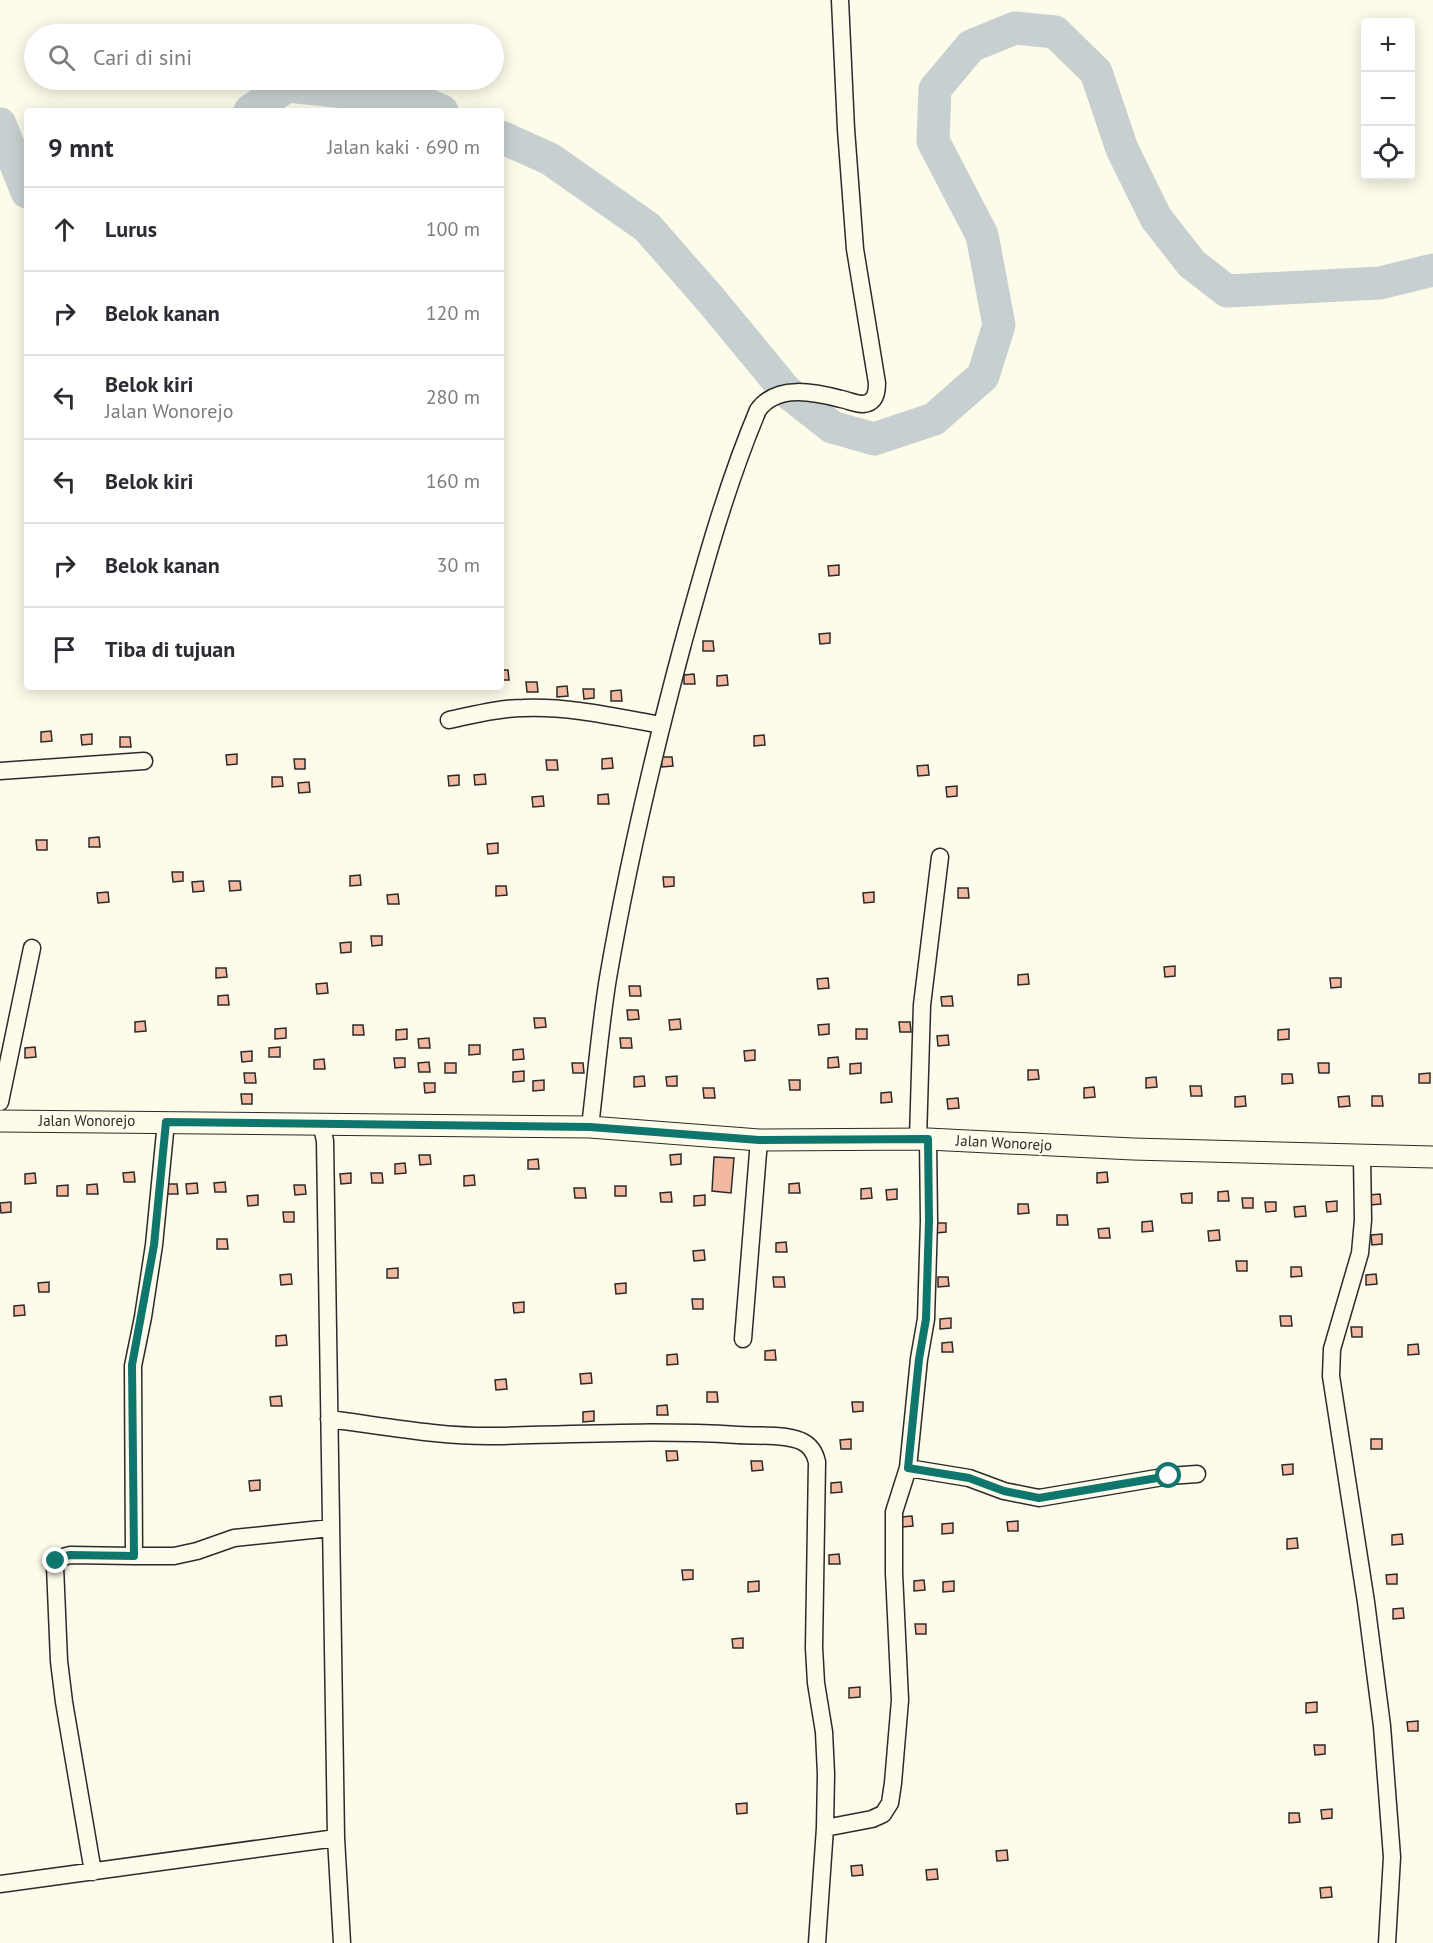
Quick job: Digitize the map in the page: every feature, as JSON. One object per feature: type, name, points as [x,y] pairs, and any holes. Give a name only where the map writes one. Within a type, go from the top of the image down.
[{"type":"street","points":[[590,1127],[608,979],[662,724],[697,592],[738,457],[758,410],[767,400],[779,394],[812,391],[862,404],[872,401],[876,396],[855,249],[840,0]]},
{"type":"street","points":[[449,720],[497,710],[523,708],[585,711],[662,724]]},
{"type":"street","points":[[0,771],[144,761]]},
{"type":"street","points":[[825,1828],[872,1819],[883,1814],[890,1803],[893,1783],[900,1700],[894,1573],[894,1512],[908,1468],[919,1359],[926,1319],[929,1221],[923,1139],[922,1005],[940,857]]},
{"type":"street","points":[[0,1102],[32,948]]},
{"type":"street","name":"Jalan Wonorejo","points":[[0,1121],[590,1127],[759,1140],[923,1139],[1133,1149],[1362,1157],[1433,1157]]},
{"type":"street","points":[[134,1556],[132,1365],[154,1245],[166,1122]]},
{"type":"street","points":[[321,1123],[325,1141],[336,1838],[342,1943]]},
{"type":"street","points":[[743,1339],[759,1140]]},
{"type":"street","points":[[1362,1157],[1363,1220],[1360,1253],[1332,1349],[1331,1376],[1344,1474],[1366,1602],[1382,1726],[1392,1857],[1387,1943]]},
{"type":"street","points":[[329,1419],[448,1434],[495,1436],[574,1432],[700,1432],[802,1441],[811,1448],[817,1462],[814,1648],[816,1683],[824,1732],[826,1774],[818,1943]]},
{"type":"street","points":[[908,1468],[969,1478],[1004,1491],[1039,1498],[1169,1476],[1197,1474]]},
{"type":"street","points":[[93,1872],[59,1661],[56,1561],[70,1555],[174,1556],[197,1551],[234,1538],[331,1528]]},
{"type":"street","points":[[0,1884],[336,1838]]},
{"type":"building","points":[[839,565],[839,575],[829,576],[828,566]]},
{"type":"building","points":[[830,633],[830,643],[820,644],[819,634]]},
{"type":"building","points":[[703,641],[713,641],[714,651],[703,651]]},
{"type":"building","points":[[504,670],[508,670],[509,680],[504,680]]},
{"type":"building","points":[[694,674],[695,684],[684,684],[684,675]]},
{"type":"building","points":[[727,675],[728,685],[717,686],[717,676]]},
{"type":"building","points":[[526,682],[537,682],[538,692],[527,692]]},
{"type":"building","points":[[567,686],[568,696],[557,697],[557,687]]},
{"type":"building","points":[[583,689],[594,689],[594,698],[584,699]]},
{"type":"building","points":[[621,690],[622,701],[611,701],[611,691]]},
{"type":"building","points":[[51,731],[52,741],[41,742],[41,732]]},
{"type":"building","points":[[92,734],[92,744],[82,745],[81,735]]},
{"type":"building","points":[[764,735],[765,745],[754,746],[754,736]]},
{"type":"building","points":[[120,737],[130,737],[131,747],[120,747]]},
{"type":"building","points":[[237,754],[237,764],[227,765],[226,755]]},
{"type":"building","points":[[661,757],[672,757],[673,766],[662,767]]},
{"type":"building","points":[[612,758],[613,768],[602,769],[602,759]]},
{"type":"building","points":[[294,759],[305,759],[305,769],[295,769]]},
{"type":"building","points":[[546,760],[557,760],[558,770],[547,770]]},
{"type":"building","points":[[928,765],[929,775],[918,776],[917,766]]},
{"type":"building","points":[[485,774],[486,784],[475,785],[474,775]]},
{"type":"building","points":[[459,775],[459,785],[449,786],[448,776]]},
{"type":"building","points":[[272,777],[282,777],[283,786],[272,787]]},
{"type":"building","points":[[309,782],[310,792],[299,793],[298,783]]},
{"type":"building","points":[[957,786],[957,796],[947,797],[946,787]]},
{"type":"building","points":[[608,794],[609,804],[598,804],[598,795]]},
{"type":"building","points":[[543,796],[544,806],[533,807],[532,797]]},
{"type":"building","points":[[99,837],[100,847],[89,847],[89,838]]},
{"type":"building","points":[[36,840],[47,840],[47,850],[37,850]]},
{"type":"building","points":[[498,843],[498,853],[488,854],[487,844]]},
{"type":"building","points":[[172,872],[183,872],[183,881],[173,882]]},
{"type":"building","points":[[360,875],[361,885],[350,886],[350,876]]},
{"type":"building","points":[[663,877],[674,877],[674,886],[664,887]]},
{"type":"building","points":[[203,881],[204,891],[193,892],[192,882]]},
{"type":"building","points":[[229,881],[240,881],[241,890],[230,891]]},
{"type":"building","points":[[496,886],[506,886],[507,895],[496,896]]},
{"type":"building","points":[[958,888],[968,888],[969,898],[958,898]]},
{"type":"building","points":[[108,892],[109,902],[98,903],[97,893]]},
{"type":"building","points":[[874,892],[874,902],[864,903],[863,893]]},
{"type":"building","points":[[398,894],[399,904],[388,904],[387,895]]},
{"type":"building","points":[[371,936],[382,936],[382,945],[372,946]]},
{"type":"building","points":[[351,942],[351,952],[341,953],[340,943]]},
{"type":"building","points":[[1175,966],[1175,976],[1165,977],[1164,967]]},
{"type":"building","points":[[216,968],[226,968],[227,977],[216,978]]},
{"type":"building","points":[[1028,974],[1029,984],[1018,985],[1018,975]]},
{"type":"building","points":[[828,978],[829,988],[818,989],[817,979]]},
{"type":"building","points":[[1330,978],[1341,978],[1341,987],[1331,988]]},
{"type":"building","points":[[327,983],[328,993],[317,994],[316,984]]},
{"type":"building","points":[[629,986],[640,986],[641,996],[630,996]]},
{"type":"building","points":[[228,995],[229,1005],[218,1005],[218,996]]},
{"type":"building","points":[[952,996],[953,1006],[942,1006],[941,997]]},
{"type":"building","points":[[627,1010],[638,1010],[639,1019],[628,1020]]},
{"type":"building","points":[[534,1018],[545,1018],[546,1027],[535,1028]]},
{"type":"building","points":[[680,1019],[681,1029],[670,1030],[669,1020]]},
{"type":"building","points":[[145,1021],[146,1031],[135,1032],[135,1022]]},
{"type":"building","points":[[899,1022],[910,1022],[911,1032],[900,1032]]},
{"type":"building","points":[[829,1024],[829,1034],[819,1035],[818,1025]]},
{"type":"building","points":[[353,1025],[363,1025],[364,1035],[353,1035]]},
{"type":"building","points":[[286,1028],[286,1038],[275,1039],[275,1029]]},
{"type":"building","points":[[407,1029],[407,1039],[396,1040],[396,1030]]},
{"type":"building","points":[[856,1029],[867,1029],[867,1039],[856,1039]]},
{"type":"building","points":[[1289,1029],[1289,1039],[1278,1040],[1278,1030]]},
{"type":"building","points":[[948,1035],[949,1045],[938,1046],[937,1036]]},
{"type":"building","points":[[429,1038],[430,1048],[419,1048],[418,1039]]},
{"type":"building","points":[[620,1038],[631,1038],[632,1048],[621,1048]]},
{"type":"building","points":[[469,1045],[480,1045],[480,1054],[469,1055]]},
{"type":"building","points":[[35,1047],[36,1057],[25,1058],[25,1048]]},
{"type":"building","points":[[280,1047],[280,1057],[269,1057],[269,1048]]},
{"type":"building","points":[[523,1049],[524,1059],[513,1060],[513,1050]]},
{"type":"building","points":[[755,1050],[755,1060],[745,1061],[744,1051]]},
{"type":"building","points":[[252,1051],[252,1061],[242,1062],[241,1052]]},
{"type":"building","points":[[838,1057],[839,1067],[828,1068],[828,1058]]},
{"type":"building","points":[[394,1058],[405,1058],[405,1067],[395,1068]]},
{"type":"building","points":[[324,1059],[325,1069],[314,1069],[314,1060]]},
{"type":"building","points":[[429,1062],[430,1072],[419,1072],[418,1063]]},
{"type":"building","points":[[445,1063],[456,1063],[456,1073],[445,1073]]},
{"type":"building","points":[[572,1063],[583,1063],[584,1073],[573,1073]]},
{"type":"building","points":[[861,1063],[861,1073],[850,1074],[850,1064]]},
{"type":"building","points":[[1318,1063],[1329,1063],[1329,1073],[1319,1073]]},
{"type":"building","points":[[1028,1070],[1038,1070],[1039,1079],[1028,1080]]},
{"type":"building","points":[[524,1071],[524,1081],[513,1082],[513,1072]]},
{"type":"building","points":[[244,1073],[255,1073],[256,1083],[245,1083]]},
{"type":"building","points":[[1430,1073],[1430,1083],[1419,1083],[1419,1074]]},
{"type":"building","points":[[1282,1074],[1292,1074],[1293,1083],[1282,1084]]},
{"type":"building","points":[[644,1076],[645,1086],[634,1087],[634,1077]]},
{"type":"building","points":[[677,1076],[677,1086],[667,1086],[666,1077]]},
{"type":"building","points":[[1156,1077],[1157,1087],[1146,1088],[1146,1078]]},
{"type":"building","points":[[544,1080],[544,1090],[533,1091],[533,1081]]},
{"type":"building","points":[[789,1080],[800,1080],[800,1090],[790,1090]]},
{"type":"building","points":[[424,1083],[435,1083],[435,1092],[425,1093]]},
{"type":"building","points":[[1190,1086],[1201,1086],[1202,1096],[1191,1096]]},
{"type":"building","points":[[1094,1087],[1095,1097],[1084,1098],[1084,1088]]},
{"type":"building","points":[[703,1088],[714,1088],[715,1098],[704,1098]]},
{"type":"building","points":[[891,1092],[892,1102],[881,1103],[881,1093]]},
{"type":"building","points":[[241,1094],[252,1094],[252,1104],[242,1104]]},
{"type":"building","points":[[1245,1096],[1246,1106],[1235,1107],[1235,1097]]},
{"type":"building","points":[[1349,1096],[1350,1106],[1339,1107],[1338,1097]]},
{"type":"building","points":[[1372,1096],[1382,1096],[1383,1106],[1372,1106]]},
{"type":"building","points":[[958,1098],[959,1108],[948,1109],[947,1099]]},
{"type":"building","points":[[681,1154],[681,1164],[671,1165],[670,1155]]},
{"type":"building","points":[[419,1155],[430,1155],[431,1164],[420,1165]]},
{"type":"building","points":[[714,1157],[734,1158],[731,1193],[712,1191]]},
{"type":"building","points":[[538,1159],[539,1169],[528,1169],[528,1160]]},
{"type":"building","points":[[405,1163],[406,1173],[395,1174],[395,1164]]},
{"type":"building","points":[[134,1172],[135,1182],[124,1182],[123,1173]]},
{"type":"building","points":[[1107,1172],[1108,1182],[1097,1183],[1097,1173]]},
{"type":"building","points":[[35,1173],[36,1183],[25,1184],[25,1174]]},
{"type":"building","points":[[351,1173],[351,1183],[341,1184],[340,1174]]},
{"type":"building","points":[[371,1173],[382,1173],[383,1183],[372,1183]]},
{"type":"building","points":[[474,1175],[475,1185],[464,1186],[464,1176]]},
{"type":"building","points":[[225,1182],[226,1192],[215,1192],[214,1183]]},
{"type":"building","points":[[197,1183],[198,1193],[187,1194],[186,1184]]},
{"type":"building","points":[[799,1183],[800,1193],[789,1193],[789,1184]]},
{"type":"building","points":[[97,1184],[98,1194],[87,1194],[87,1185]]},
{"type":"building","points":[[167,1184],[177,1184],[178,1194],[167,1194]]},
{"type":"building","points":[[68,1185],[68,1196],[57,1196],[57,1186]]},
{"type":"building","points":[[294,1185],[305,1185],[306,1194],[295,1195]]},
{"type":"building","points":[[615,1186],[626,1186],[626,1196],[615,1196]]},
{"type":"building","points":[[574,1188],[585,1188],[586,1198],[575,1198]]},
{"type":"building","points":[[871,1188],[872,1198],[861,1199],[861,1189]]},
{"type":"building","points":[[897,1189],[897,1199],[887,1200],[886,1190]]},
{"type":"building","points":[[1228,1191],[1229,1201],[1218,1201],[1218,1192]]},
{"type":"building","points":[[671,1192],[672,1202],[661,1202],[660,1193]]},
{"type":"building","points":[[1192,1193],[1192,1203],[1182,1203],[1181,1194]]},
{"type":"building","points":[[1380,1194],[1381,1204],[1370,1205],[1369,1195]]},
{"type":"building","points":[[258,1195],[258,1205],[248,1206],[247,1196]]},
{"type":"building","points":[[705,1195],[705,1205],[694,1206],[694,1196]]},
{"type":"building","points":[[1242,1198],[1253,1198],[1253,1208],[1243,1208]]},
{"type":"building","points":[[1337,1201],[1337,1211],[1327,1212],[1326,1202]]},
{"type":"building","points":[[11,1202],[11,1212],[1,1213],[0,1203]]},
{"type":"building","points":[[1265,1202],[1276,1202],[1276,1211],[1266,1212]]},
{"type":"building","points":[[1018,1204],[1028,1204],[1029,1213],[1018,1214]]},
{"type":"building","points":[[1305,1206],[1306,1216],[1295,1217],[1294,1207]]},
{"type":"building","points":[[283,1212],[294,1212],[294,1222],[284,1222]]},
{"type":"building","points":[[1057,1215],[1067,1215],[1068,1225],[1057,1225]]},
{"type":"building","points":[[1152,1221],[1153,1231],[1142,1232],[1142,1222]]},
{"type":"building","points":[[935,1223],[946,1223],[946,1232],[936,1233]]},
{"type":"building","points":[[1109,1228],[1110,1238],[1099,1238],[1098,1229]]},
{"type":"building","points":[[1219,1230],[1220,1240],[1209,1241],[1208,1231]]},
{"type":"building","points":[[1382,1234],[1382,1244],[1372,1245],[1371,1235]]},
{"type":"building","points":[[217,1239],[227,1239],[228,1249],[217,1249]]},
{"type":"building","points":[[786,1242],[787,1252],[776,1252],[776,1243]]},
{"type":"building","points":[[704,1250],[705,1260],[694,1261],[693,1251]]},
{"type":"building","points":[[1236,1261],[1247,1261],[1247,1271],[1237,1271]]},
{"type":"building","points":[[1291,1267],[1301,1267],[1302,1276],[1291,1277]]},
{"type":"building","points":[[398,1268],[398,1278],[387,1278],[387,1269]]},
{"type":"building","points":[[291,1274],[292,1284],[281,1285],[280,1275]]},
{"type":"building","points":[[1376,1274],[1377,1284],[1366,1285],[1366,1275]]},
{"type":"building","points":[[773,1277],[784,1277],[785,1287],[774,1287]]},
{"type":"building","points":[[938,1277],[948,1277],[949,1286],[938,1287]]},
{"type":"building","points":[[49,1282],[49,1292],[39,1292],[38,1283]]},
{"type":"building","points":[[626,1283],[626,1293],[616,1294],[615,1284]]},
{"type":"building","points":[[692,1299],[703,1299],[703,1309],[693,1309]]},
{"type":"building","points":[[524,1302],[524,1312],[514,1313],[513,1303]]},
{"type":"building","points":[[24,1305],[25,1315],[14,1316],[14,1306]]},
{"type":"building","points":[[1280,1316],[1291,1316],[1292,1326],[1281,1326]]},
{"type":"building","points":[[951,1318],[951,1328],[940,1329],[940,1319]]},
{"type":"building","points":[[1351,1327],[1362,1327],[1362,1337],[1352,1337]]},
{"type":"building","points":[[286,1335],[287,1345],[276,1346],[276,1336]]},
{"type":"building","points":[[952,1342],[953,1352],[942,1352],[942,1343]]},
{"type":"building","points":[[1418,1344],[1419,1354],[1408,1355],[1408,1345]]},
{"type":"building","points":[[775,1350],[776,1360],[765,1360],[765,1351]]},
{"type":"building","points":[[677,1354],[678,1364],[667,1365],[667,1355]]},
{"type":"building","points":[[591,1373],[592,1383],[581,1384],[580,1374]]},
{"type":"building","points":[[506,1379],[507,1389],[496,1390],[495,1380]]},
{"type":"building","points":[[707,1392],[717,1392],[718,1402],[707,1402]]},
{"type":"building","points":[[281,1396],[282,1406],[271,1406],[270,1397]]},
{"type":"building","points":[[852,1402],[863,1402],[863,1411],[853,1412]]},
{"type":"building","points":[[667,1405],[668,1415],[657,1415],[657,1406]]},
{"type":"building","points":[[594,1411],[594,1421],[583,1422],[583,1412]]},
{"type":"building","points":[[851,1439],[851,1449],[841,1449],[840,1440]]},
{"type":"building","points":[[1371,1439],[1382,1439],[1382,1449],[1371,1449]]},
{"type":"building","points":[[666,1451],[677,1451],[678,1460],[667,1461]]},
{"type":"building","points":[[751,1461],[762,1461],[763,1470],[752,1471]]},
{"type":"building","points":[[1293,1464],[1293,1474],[1283,1475],[1282,1465]]},
{"type":"building","points":[[260,1480],[260,1490],[250,1491],[249,1481]]},
{"type":"building","points":[[841,1482],[842,1492],[831,1493],[831,1483]]},
{"type":"building","points":[[912,1516],[913,1526],[902,1527],[901,1517]]},
{"type":"building","points":[[1018,1521],[1018,1531],[1008,1531],[1007,1522]]},
{"type":"building","points":[[953,1523],[953,1533],[942,1534],[942,1524]]},
{"type":"building","points":[[1402,1534],[1403,1544],[1392,1545],[1392,1535]]},
{"type":"building","points":[[1297,1538],[1298,1548],[1287,1549],[1287,1539]]},
{"type":"building","points":[[839,1554],[840,1564],[829,1564],[829,1555]]},
{"type":"building","points":[[682,1570],[693,1570],[693,1579],[683,1580]]},
{"type":"building","points":[[1397,1574],[1397,1584],[1387,1584],[1386,1575]]},
{"type":"building","points":[[924,1580],[925,1590],[914,1591],[914,1581]]},
{"type":"building","points":[[759,1581],[759,1591],[748,1592],[748,1582]]},
{"type":"building","points":[[954,1581],[954,1591],[943,1592],[943,1582]]},
{"type":"building","points":[[1403,1608],[1404,1618],[1393,1619],[1393,1609]]},
{"type":"building","points":[[915,1624],[926,1624],[926,1634],[916,1634]]},
{"type":"building","points":[[743,1638],[743,1648],[733,1648],[732,1639]]},
{"type":"building","points":[[860,1687],[860,1697],[849,1698],[849,1688]]},
{"type":"building","points":[[1317,1702],[1317,1712],[1306,1713],[1306,1703]]},
{"type":"building","points":[[1418,1721],[1418,1731],[1408,1731],[1407,1722]]},
{"type":"building","points":[[1314,1745],[1325,1745],[1325,1754],[1315,1755]]},
{"type":"building","points":[[747,1803],[747,1813],[737,1814],[736,1804]]},
{"type":"building","points":[[1332,1809],[1332,1818],[1322,1819],[1321,1810]]},
{"type":"building","points":[[1289,1813],[1299,1813],[1300,1822],[1289,1823]]},
{"type":"building","points":[[1007,1850],[1008,1860],[997,1861],[996,1851]]},
{"type":"building","points":[[862,1865],[863,1875],[852,1876],[851,1866]]},
{"type":"building","points":[[937,1869],[938,1879],[927,1880],[926,1870]]},
{"type":"building","points":[[1331,1887],[1332,1897],[1321,1898],[1320,1888]]},
{"type":"waterway","points":[[504,138],[550,159],[647,227],[786,391],[832,427],[874,439],[934,419],[983,376],[999,325],[982,235],[933,141],[935,89],[971,46],[1015,28],[1055,32],[1096,72],[1122,149],[1156,218],[1192,264],[1227,291],[1380,283],[1433,270]]},
{"type":"waterway","points":[[254,108],[281,90]]},
{"type":"waterway","points":[[326,90],[414,99],[435,108]]},
{"type":"waterway","points":[[0,124],[24,184]]},
{"type":"route","points":[[56,1561],[70,1555],[134,1556],[132,1365],[143,1317],[154,1245],[166,1122],[590,1127],[759,1140],[928,1139],[929,1221],[926,1319],[919,1359],[908,1468],[969,1478],[1004,1491],[1039,1498],[1169,1476]]}]
